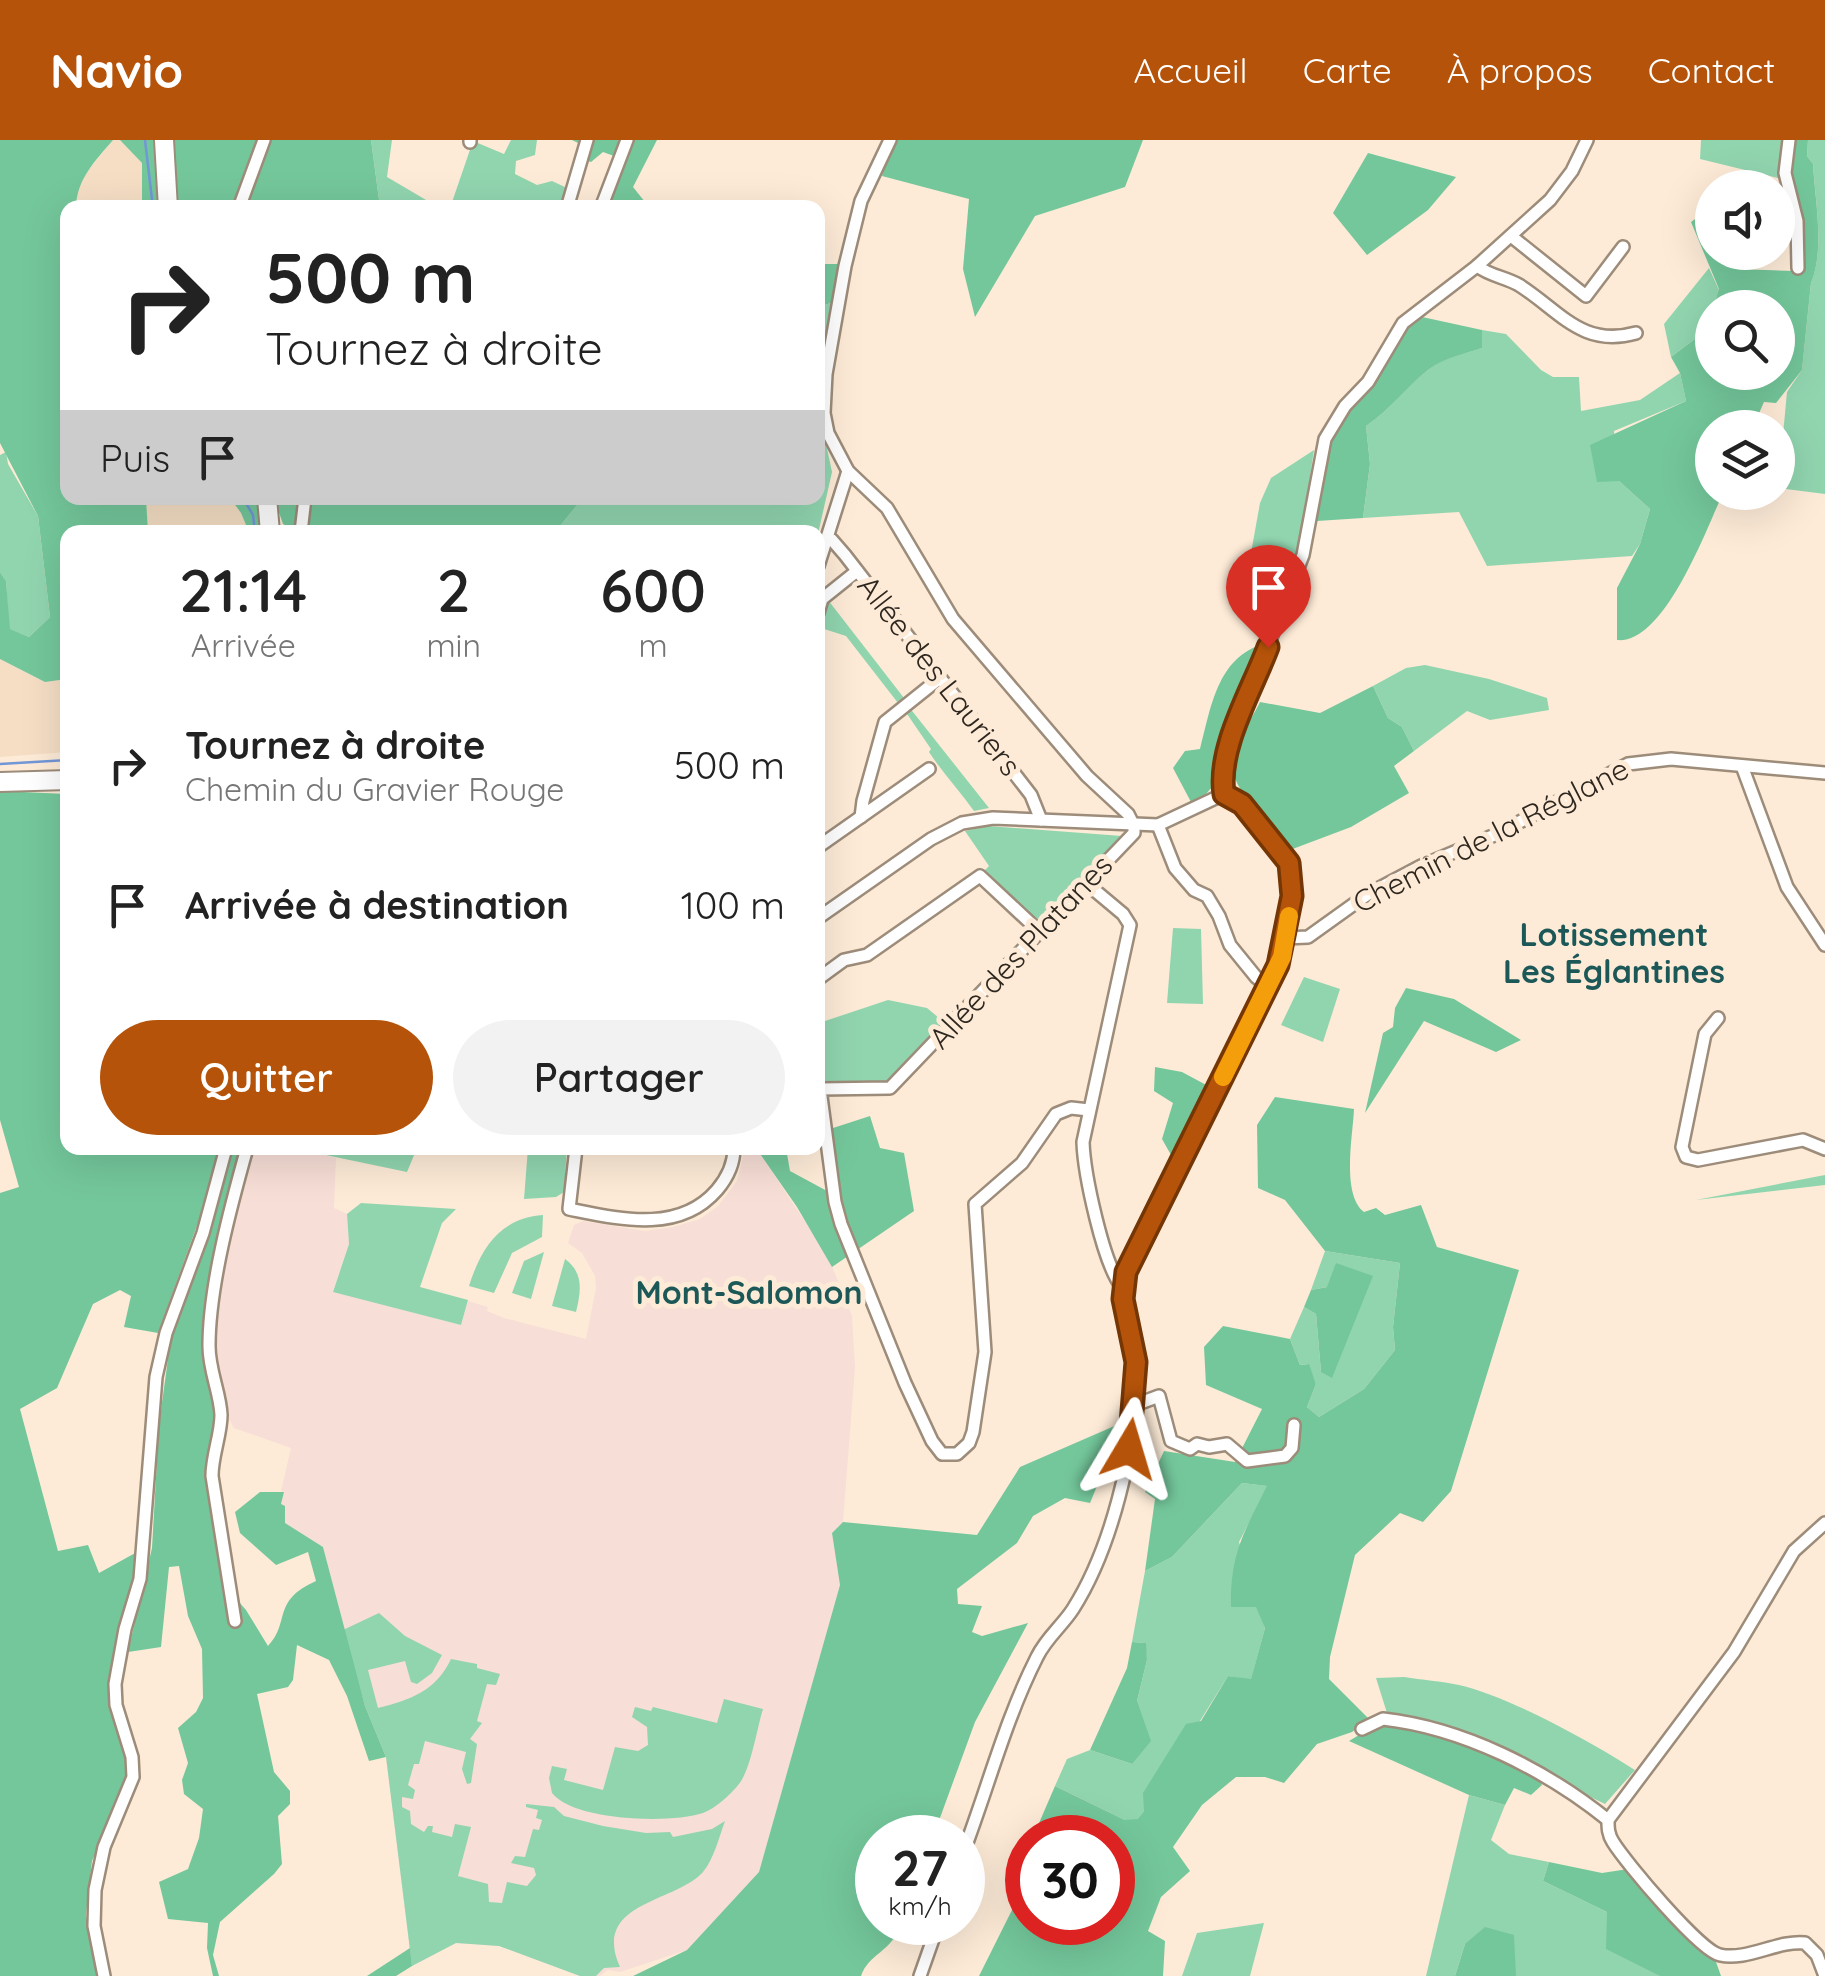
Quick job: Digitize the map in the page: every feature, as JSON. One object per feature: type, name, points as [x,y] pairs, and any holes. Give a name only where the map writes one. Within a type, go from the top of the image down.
[{"type":"street","points":[[164,140],[168,200]]},
{"type":"street","points":[[241,200],[264,140]]},
{"type":"street","points":[[568,200],[587,140]]},
{"type":"street","points":[[604,200],[627,140]]},
{"type":"street","points":[[825,394],[858,212],[890,140]]},
{"type":"street","points":[[1224,794],[1226,754],[1303,556],[1325,439],[1345,406],[1368,382],[1403,323],[1477,266],[1559,190],[1587,140]]},
{"type":"street","points":[[1790,140],[1785,173],[1797,221],[1798,268]]},
{"type":"street","points":[[1511,236],[1586,296],[1623,247]]},
{"type":"street","points":[[1477,266],[1492,276],[1518,284],[1583,333],[1636,333]]},
{"type":"street","points":[[825,418],[828,433],[848,471],[887,508],[954,619],[1088,776],[1128,814],[1134,826]]},
{"type":"street","points":[[825,542],[848,471]]},
{"type":"street","name":"Allée des Lauriers","points":[[826,539],[832,540],[857,571],[1031,795],[1041,820]]},
{"type":"street","points":[[825,597],[857,571]]},
{"type":"street","points":[[861,817],[862,800],[885,722],[940,678]]},
{"type":"street","name":"Chemin de la Réglane","points":[[1285,938],[1308,937],[1368,894],[1421,866],[1497,834],[1628,764],[1659,758],[1825,773]]},
{"type":"street","points":[[1742,766],[1787,887],[1825,945]]},
{"type":"street","points":[[825,842],[929,769]]},
{"type":"street","points":[[0,782],[60,780]]},
{"type":"street","points":[[825,913],[946,830],[975,820],[1158,826],[1224,794]]},
{"type":"street","points":[[1122,1287],[1130,1262],[1282,957],[1292,896],[1289,863],[1242,804],[1224,794]]},
{"type":"street","name":"Allée des Platanes","points":[[825,1089],[890,1088],[1134,833],[1134,826]]},
{"type":"street","points":[[1158,826],[1176,868],[1194,890],[1206,896],[1230,945],[1268,986]]},
{"type":"street","points":[[825,974],[844,960],[867,954],[980,876],[1040,932]]},
{"type":"street","points":[[977,1815],[1025,1683],[1047,1639],[1068,1617],[1085,1587],[1119,1495],[1135,1405],[1136,1362],[1122,1287],[1110,1270],[1082,1142],[1130,925],[1123,914],[1086,883]]},
{"type":"street","points":[[1718,1018],[1705,1034],[1682,1147],[1686,1157],[1698,1160],[1803,1140],[1825,1149]]},
{"type":"street","name":"Allée des Platanes","points":[[825,1127],[835,1202],[857,1263],[932,1441],[942,1454],[957,1454],[969,1443],[973,1432],[985,1352],[976,1204],[1022,1163],[1056,1114],[1070,1108],[1089,1110]]},
{"type":"street","points":[[104,1976],[95,1932],[94,1902],[104,1847],[133,1777],[132,1758],[116,1705],[115,1684],[140,1579],[160,1355],[203,1232],[224,1155]]},
{"type":"street","points":[[235,1620],[212,1476],[221,1417],[209,1345],[215,1294],[245,1155]]},
{"type":"street","points":[[575,1155],[569,1209],[648,1220],[684,1214],[708,1199],[724,1180],[734,1155]]},
{"type":"street","points":[[1135,1405],[1159,1396],[1171,1441],[1176,1446],[1190,1449],[1197,1444],[1227,1444],[1249,1461],[1286,1456],[1292,1448],[1294,1425]]},
{"type":"street","points":[[1608,1822],[1734,1652],[1794,1551],[1825,1523]]},
{"type":"street","points":[[1362,1729],[1383,1718],[1455,1737],[1570,1790],[1608,1822],[1619,1850],[1709,1951],[1729,1956],[1805,1943],[1817,1955],[1825,1976]]},
{"type":"street","points":[[920,1976],[931,1945]]},
{"type":"shaded area","points":[[113,140],[120,140],[142,163],[142,200],[76,200],[86,173]]},
{"type":"shaded area","points":[[146,505],[235,505],[246,525],[148,525]]},
{"type":"shaded area","points":[[0,659],[45,682],[60,680],[60,753],[0,757]]},
{"type":"shaded area","points":[[248,1155],[323,1155],[336,1158],[334,1208],[347,1214],[349,1244],[333,1291],[461,1325],[468,1301],[488,1307],[487,1311],[504,1318],[586,1339],[595,1276],[582,1253],[568,1243],[574,1225],[583,1221],[645,1231],[700,1219],[718,1206],[737,1181],[743,1155],[761,1155],[828,1256],[852,1316],[855,1368],[843,1522],[832,1533],[840,1585],[759,1872],[687,1950],[620,1972],[608,1970],[600,1976],[580,1976],[499,1946],[456,1943],[412,1966],[386,1757],[365,1706],[323,1547],[284,1523],[281,1491],[291,1448],[234,1428],[225,1412],[214,1367],[214,1334]]},
{"type":"green space","points":[[0,140],[113,140],[83,179],[77,200],[60,200],[60,505],[146,505],[148,525],[60,525],[60,680],[45,682],[0,659],[0,572],[6,581],[10,629],[29,637],[50,617],[38,516],[0,443]]},
{"type":"green space","points":[[120,140],[156,140],[161,200],[142,200],[142,163]]},
{"type":"green space","points":[[171,140],[371,140],[379,200],[173,200]]},
{"type":"green space","points":[[371,140],[392,140],[387,177],[426,200],[379,200]]},
{"type":"green space","points":[[511,140],[537,140],[535,155],[516,161],[515,174],[537,185],[552,181],[567,188],[565,200],[453,200],[473,141],[504,154]]},
{"type":"green space","points":[[572,140],[657,140],[633,187],[643,200],[608,200],[621,163],[603,152],[591,162],[585,160],[578,143]]},
{"type":"green space","points":[[892,140],[1143,140],[1125,187],[1035,216],[975,317],[963,269],[969,199],[882,176]]},
{"type":"green space","points":[[1701,140],[1785,140],[1783,170],[1745,170],[1700,159]]},
{"type":"green space","points":[[1793,140],[1808,140],[1818,256],[1811,283],[1802,370],[1795,379],[1795,290],[1719,290],[1711,270],[1794,271],[1803,265],[1802,210],[1795,189],[1795,170],[1790,170]]},
{"type":"green space","points":[[1808,140],[1825,140],[1825,494],[1795,490],[1795,410],[1785,410],[1787,392],[1795,390],[1795,380],[1802,370],[1811,283],[1818,255],[1813,164],[1807,156]]},
{"type":"green space","points":[[1368,153],[1456,177],[1428,210],[1367,255],[1333,213]]},
{"type":"green space","points":[[825,264],[840,264],[832,303],[825,304]]},
{"type":"green space","points":[[1710,270],[1719,290],[1695,290],[1695,339],[1671,357],[1664,324]]},
{"type":"green space","points":[[832,303],[825,352],[825,304]]},
{"type":"green space","points":[[1413,315],[1482,330],[1482,348],[1447,359],[1428,370],[1366,426],[1370,464],[1363,518],[1317,521],[1322,472],[1332,439]]},
{"type":"green space","points":[[1482,330],[1506,334],[1553,377],[1579,377],[1581,411],[1640,400],[1680,373],[1686,401],[1614,431],[1619,481],[1650,509],[1640,544],[1632,556],[1487,566],[1459,512],[1363,518],[1370,464],[1366,426],[1434,366],[1482,348]]},
{"type":"green space","points":[[1695,339],[1695,390],[1786,390],[1776,403],[1764,402],[1760,410],[1695,410],[1695,510],[1716,510],[1667,605],[1634,637],[1617,640],[1617,588],[1640,544],[1650,509],[1619,481],[1597,482],[1590,445],[1686,401],[1680,373],[1671,357]]},
{"type":"green space","points":[[825,439],[832,472],[825,503]]},
{"type":"green space","points":[[1314,450],[1301,537],[1285,584],[1251,553],[1260,503],[1271,478]]},
{"type":"green space","points":[[6,452],[8,464],[38,516],[50,617],[29,637],[9,629],[6,581],[0,572],[0,455]]},
{"type":"green space","points":[[235,505],[262,505],[263,525],[246,525]]},
{"type":"green space","points":[[276,505],[300,505],[297,525],[283,524]]},
{"type":"green space","points":[[308,505],[577,505],[561,525],[304,525]]},
{"type":"green space","points":[[577,505],[825,505],[820,525],[561,525]]},
{"type":"green space","points":[[828,600],[904,698],[898,703],[846,636],[825,629]]},
{"type":"green space","points":[[1264,644],[1218,759],[1212,787],[1191,802],[1173,768],[1185,751],[1200,749],[1218,686],[1226,672],[1248,651]]},
{"type":"green space","points":[[1425,665],[1489,679],[1547,698],[1549,710],[1490,720],[1467,711],[1414,751],[1402,727],[1388,718],[1373,686],[1406,668]]},
{"type":"green space","points":[[1373,686],[1388,718],[1402,727],[1414,751],[1394,766],[1409,793],[1351,827],[1290,850],[1253,808],[1237,782],[1232,759],[1240,737],[1260,702],[1320,713]]},
{"type":"green space","points":[[909,707],[989,808],[974,811],[929,752],[931,749],[905,711]]},
{"type":"green space","points":[[0,791],[60,794],[60,1155],[218,1155],[211,1187],[158,1333],[124,1327],[131,1296],[120,1290],[93,1304],[57,1388],[20,1409],[58,1551],[88,1545],[99,1573],[137,1552],[133,1586],[113,1654],[109,1689],[128,1771],[92,1861],[86,1915],[98,1976],[0,1976],[0,1193],[19,1187],[0,1120]]},
{"type":"green space","points":[[988,826],[1122,836],[1039,924],[984,871],[989,866],[965,831]]},
{"type":"green space","points":[[1173,928],[1201,929],[1203,1004],[1167,1003]]},
{"type":"green space","points":[[1304,977],[1340,989],[1323,1042],[1281,1025]]},
{"type":"green space","points":[[1406,988],[1454,999],[1521,1040],[1496,1052],[1424,1021],[1365,1113],[1383,1033],[1393,1027],[1395,1008]]},
{"type":"green space","points":[[888,1000],[927,1008],[945,1023],[887,1085],[825,1081],[825,1021]]},
{"type":"green space","points":[[1155,1067],[1182,1072],[1210,1087],[1175,1162],[1162,1139],[1173,1103],[1154,1091]]},
{"type":"green space","points":[[1275,1097],[1354,1109],[1350,1178],[1357,1203],[1364,1212],[1376,1208],[1385,1215],[1421,1205],[1437,1247],[1519,1270],[1451,1491],[1423,1522],[1400,1513],[1355,1555],[1330,1657],[1329,1679],[1369,1719],[1352,1732],[1317,1744],[1284,1783],[1265,1777],[1236,1777],[1202,1805],[1173,1847],[1190,1871],[1161,1897],[1148,1931],[1165,1941],[1163,1976],[979,1976],[1005,1924],[1005,1945],[1135,1945],[1135,1819],[1144,1811],[1143,1793],[1186,1724],[1201,1721],[1228,1676],[1251,1679],[1265,1628],[1256,1607],[1231,1607],[1231,1588],[1240,1544],[1267,1486],[1242,1483],[1172,1557],[1145,1571],[1155,1499],[1145,1492],[1164,1451],[1235,1462],[1262,1409],[1206,1385],[1204,1347],[1223,1326],[1290,1339],[1300,1365],[1309,1364],[1316,1384],[1307,1407],[1319,1417],[1364,1389],[1395,1350],[1393,1327],[1400,1263],[1325,1251],[1285,1200],[1258,1188],[1257,1125]]},
{"type":"green space","points":[[870,1116],[880,1148],[904,1153],[914,1211],[832,1267],[761,1155],[787,1155],[790,1171],[840,1198],[830,1129]]},
{"type":"green space","points":[[230,1155],[242,1155],[206,1362],[218,1410],[210,1466],[225,1586],[246,1610],[268,1646],[279,1629],[287,1604],[316,1581],[308,1552],[276,1565],[240,1533],[235,1512],[260,1492],[284,1492],[281,1504],[285,1506],[285,1523],[323,1547],[365,1706],[386,1757],[369,1761],[347,1696],[329,1660],[297,1645],[293,1680],[288,1687],[257,1694],[274,1772],[290,1791],[290,1804],[278,1816],[282,1864],[220,1922],[213,1955],[219,1976],[213,1976],[207,1948],[208,1923],[168,1919],[159,1882],[188,1869],[199,1838],[203,1809],[184,1794],[182,1780],[188,1763],[178,1728],[196,1712],[203,1698],[202,1649],[188,1616],[179,1566],[169,1567],[161,1647],[128,1652],[152,1548],[159,1425],[170,1344]]},
{"type":"green space","points":[[326,1155],[414,1155],[407,1172]]},
{"type":"green space","points":[[527,1155],[567,1155],[564,1192],[556,1197],[524,1199]]},
{"type":"green space","points":[[1825,1175],[1825,1185],[1696,1200]]},
{"type":"green space","points":[[361,1203],[456,1209],[442,1223],[420,1287],[468,1300],[461,1325],[333,1292],[349,1244],[347,1214]]},
{"type":"green space","points":[[543,1215],[542,1237],[512,1253],[494,1293],[469,1286],[494,1237],[515,1222]]},
{"type":"green space","points":[[1325,1251],[1400,1263],[1393,1327],[1395,1350],[1364,1389],[1319,1417],[1307,1407],[1316,1384],[1308,1364],[1300,1365],[1290,1339],[1304,1307],[1316,1314],[1321,1372],[1327,1287],[1311,1290]]},
{"type":"green space","points":[[544,1252],[531,1299],[512,1293],[524,1261]]},
{"type":"green space","points":[[565,1259],[580,1283],[576,1312],[552,1306]]},
{"type":"green space","points":[[1336,1263],[1373,1276],[1332,1378],[1321,1372],[1316,1314],[1304,1307],[1311,1290],[1327,1287]]},
{"type":"green space","points":[[1126,1421],[1118,1476],[1100,1479],[1090,1503],[1065,1498],[1033,1516],[1017,1543],[957,1589],[958,1604],[982,1606],[972,1632],[982,1636],[1028,1623],[975,1722],[941,1815],[855,1815],[855,1945],[888,1945],[869,1962],[861,1976],[633,1976],[687,1950],[759,1872],[840,1585],[832,1533],[843,1522],[977,1535],[1020,1467]]},
{"type":"green space","points":[[1242,1483],[1268,1486],[1239,1542],[1265,1628],[1251,1680],[1228,1676],[1135,1820],[1135,1815],[1115,1815],[1055,1786],[1067,1759],[1090,1750],[1132,1764],[1137,1701],[1147,1660],[1145,1643],[1132,1642],[1145,1571],[1172,1557]]},
{"type":"green space","points":[[379,1613],[405,1636],[442,1655],[432,1673],[417,1684],[411,1682],[405,1661],[368,1670],[378,1708],[430,1686],[451,1659],[500,1674],[496,1685],[487,1684],[477,1721],[482,1723],[470,1739],[477,1744],[471,1783],[467,1784],[462,1769],[466,1752],[425,1741],[408,1785],[415,1790],[413,1799],[402,1797],[402,1807],[410,1811],[411,1824],[424,1832],[433,1826],[432,1832],[452,1837],[455,1824],[471,1827],[458,1876],[488,1884],[489,1902],[502,1903],[507,1882],[527,1886],[536,1875],[534,1868],[511,1863],[515,1856],[525,1857],[533,1829],[539,1830],[542,1820],[536,1818],[538,1810],[526,1804],[554,1807],[564,1816],[603,1826],[646,1833],[670,1832],[673,1837],[712,1829],[725,1821],[703,1872],[640,1907],[617,1929],[614,1946],[620,1967],[604,1968],[596,1976],[580,1976],[499,1946],[456,1943],[412,1966],[386,1757],[365,1706],[343,1630]]},
{"type":"green space","points":[[1132,1642],[1146,1643],[1147,1660],[1137,1701],[1151,1741],[1132,1764],[1090,1750],[1127,1668]]},
{"type":"green space","points":[[1404,1677],[1459,1685],[1501,1699],[1635,1770],[1605,1804],[1447,1728],[1387,1713],[1376,1678]]},
{"type":"green space","points":[[724,1699],[763,1709],[743,1777],[727,1797],[708,1811],[669,1818],[623,1818],[580,1809],[552,1793],[552,1766],[567,1769],[564,1780],[603,1790],[615,1747],[638,1751],[648,1745],[647,1727],[632,1717],[635,1707],[651,1711],[653,1707],[717,1723]]},
{"type":"green space","points":[[1383,1724],[1443,1736],[1538,1776],[1542,1785],[1531,1795],[1514,1788],[1505,1805],[1469,1795],[1349,1741]]},
{"type":"green space","points":[[1055,1786],[1115,1815],[1042,1815]]},
{"type":"green space","points":[[1469,1795],[1505,1805],[1491,1840],[1509,1854],[1549,1862],[1543,1881],[1607,1912],[1660,1976],[1516,1976],[1465,1944],[1455,1976],[1426,1976]]},
{"type":"green space","points":[[1549,1862],[1602,1873],[1628,1869],[1673,1924],[1715,1959],[1721,1976],[1660,1976],[1606,1949],[1607,1912],[1543,1881]]},
{"type":"green space","points":[[1264,1923],[1250,1976],[1182,1976],[1197,1933]]},
{"type":"green space","points":[[1485,1927],[1514,1935],[1516,1976],[1455,1976],[1465,1944]]},
{"type":"green space","points":[[410,1948],[412,1966],[396,1976],[367,1976]]},
{"type":"waterway","points":[[145,140],[152,200]]},
{"type":"waterway","points":[[247,505],[254,525]]},
{"type":"waterway","points":[[0,764],[60,760]]},
{"type":"slow traffic","points":[[1223,1077],[1282,957],[1289,916]]},
{"type":"district","name":"Lotissement Les Églantines","points":[[1614,954]]},
{"type":"district","name":"Mont-Salomon","points":[[749,1293]]},
{"type":"route","points":[[1129,1449],[1136,1362],[1123,1299],[1126,1272],[1282,957],[1292,896],[1289,863],[1242,804],[1224,794],[1223,786],[1226,754],[1268,647]]}]
